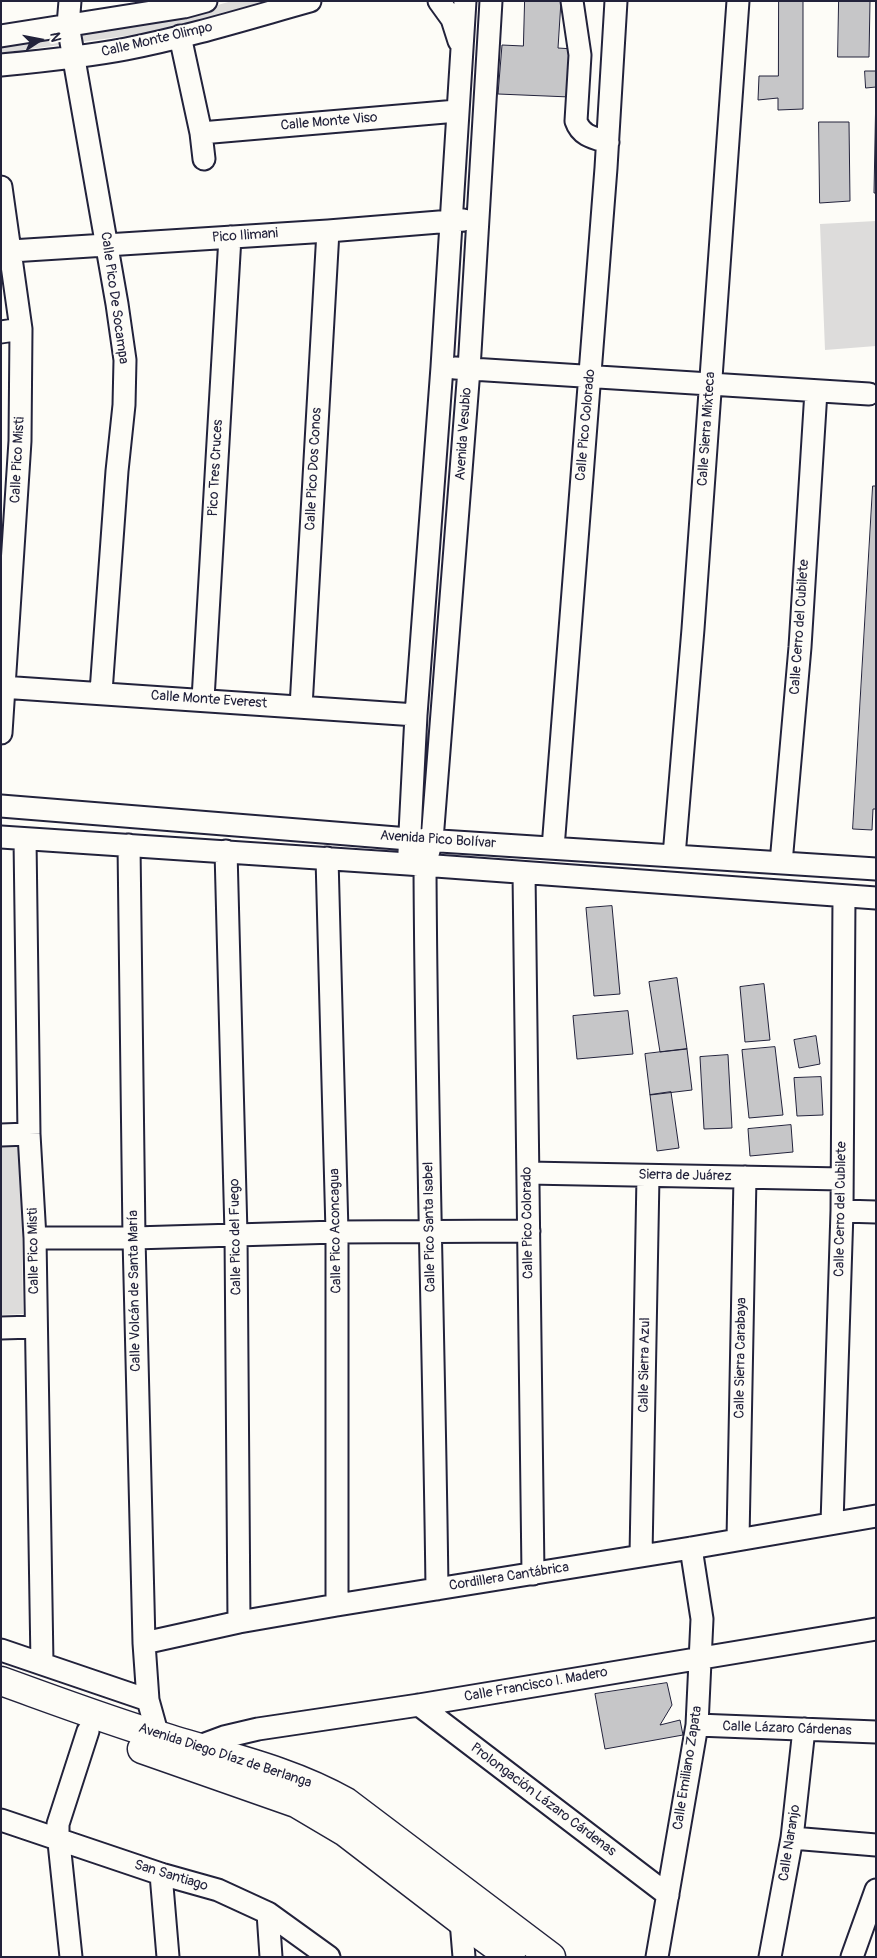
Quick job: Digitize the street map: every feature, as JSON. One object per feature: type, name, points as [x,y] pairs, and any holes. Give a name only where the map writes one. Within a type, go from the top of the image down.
[{"type":"main road","name":"Avenida Diego Díaz de Berlanga","points":[[1,1682],[158,1736],[275,1769],[319,1786],[346,1802],[551,1957]]},
{"type":"main road","name":"Avenida Diego Díaz de Berlanga","points":[[1,1702],[296,1803],[345,1832],[511,1957]]},
{"type":"street","name":"Calle Pico De Socampa","points":[[70,1],[68,26],[123,340],[125,382],[101,692]]},
{"type":"street","name":"Calle Monte Olimpo","points":[[1,36],[206,1]]},
{"type":"street","name":"Calle Monte Olimpo","points":[[1,66],[127,49],[310,1]]},
{"type":"street","points":[[439,1],[452,19],[462,50]]},
{"type":"street","name":"Avenida Vesubio","points":[[417,864],[409,839],[416,715],[452,221],[465,1]]},
{"type":"street","name":"Avenida Vesubio","points":[[417,864],[432,840],[469,369],[491,1]]},
{"type":"street","points":[[572,1],[580,54],[576,121],[580,130],[589,137],[608,142]]},
{"type":"street","name":"Calle Pico Colorado","points":[[553,848],[608,142],[616,1]]},
{"type":"street","name":"Calle Sierra Mixteca","points":[[674,856],[694,619],[738,1]]},
{"type":"street","points":[[180,36],[201,133],[204,158]]},
{"type":"street","name":"Calle Monte Viso","points":[[201,133],[457,112]]},
{"type":"street","name":"Calle Pico Misti","points":[[1,187],[11,250],[11,331],[20,441],[1,734]]},
{"type":"street","name":"Pico Ilimani","points":[[11,250],[328,231],[479,219]]},
{"type":"street","name":"Calle Pico Dos Conos","points":[[301,707],[328,231]]},
{"type":"street","name":"Pico Tres Cruces","points":[[203,699],[230,237]]},
{"type":"street","points":[[442,368],[869,394]]},
{"type":"street","name":"Calle Cerro del Cubilete","points":[[781,862],[800,647],[816,391]]},
{"type":"street","name":"Calle Monte Everest","points":[[3,687],[101,692],[416,715]]},
{"type":"street","name":"Avenida Pico Bolívar","points":[[1,806],[409,839],[876,869]]},
{"type":"street","name":"Avenida Pico Bolívar","points":[[1,836],[876,898]]},
{"type":"street","name":"Calle Pico Misti","points":[[25,839],[29,1134],[35,1238],[42,1663]]},
{"type":"street","name":"Calle Volcán de Santa María","points":[[129,846],[134,1238],[144,1643],[148,1700],[158,1736]]},
{"type":"street","name":"Calle Pico del Fuego","points":[[226,851],[236,1234],[239,1622]]},
{"type":"street","name":"Calle Pico Aconcagua","points":[[327,858],[337,1232],[337,1605]]},
{"type":"street","name":"Calle Pico Santa Isabel","points":[[417,864],[426,1044],[437,1589]]},
{"type":"street","name":"Calle Pico Colorado","points":[[524,873],[533,1574]]},
{"type":"street","name":"Calle Cerro del Cubilete","points":[[832,1523],[842,1211],[844,896]]},
{"type":"street","points":[[1,1135],[29,1134]]},
{"type":"street","name":"Sierra de Juárez","points":[[528,1173],[842,1178]]},
{"type":"street","name":"Calle Sierra Azul","points":[[642,1555],[648,1176]]},
{"type":"street","name":"Calle Sierra Carabaya","points":[[738,1539],[745,1177]]},
{"type":"street","points":[[842,1211],[876,1212]]},
{"type":"street","points":[[35,1238],[134,1238],[337,1232],[529,1231]]},
{"type":"street","points":[[1,1328],[35,1327]]},
{"type":"street","name":"Cordillera Cantábrica","points":[[144,1643],[239,1622],[876,1516]]},
{"type":"street","name":"Calle Emiliano Zapata","points":[[657,1957],[697,1725],[702,1619],[691,1548]]},
{"type":"street","name":"Calle Francisco I. Madero","points":[[197,1747],[218,1738],[258,1729],[419,1705],[876,1628]]},
{"type":"street","points":[[1,1650],[148,1700]]},
{"type":"street","name":"Prolongación Lázaro Cárdenas","points":[[419,1705],[668,1895]]},
{"type":"street","name":"Calle Lázaro Cárdenas","points":[[697,1725],[876,1732]]},
{"type":"street","name":"Calle Naranjo","points":[[770,1957],[792,1838],[804,1729]]},
{"type":"street","points":[[71,1957],[58,1840],[58,1824],[88,1731]]},
{"type":"street","name":"San Santiago","points":[[1,1820],[161,1874],[218,1890],[268,1913],[329,1957]]},
{"type":"street","points":[[792,1838],[876,1845]]},
{"type":"street","points":[[161,1874],[168,1957]]},
{"type":"street","points":[[852,1957],[876,1890]]},
{"type":"street","points":[[268,1913],[271,1957]]},
{"type":"street","points":[[461,1921],[464,1957]]},
{"type":"shaded area","points":[[232,1],[280,1],[191,27],[1,53],[1,40],[189,13]]},
{"type":"shaded area","points":[[876,221],[876,346],[825,350],[820,224]]},
{"type":"shaded area","points":[[1,1140],[21,1140],[23,1314],[1,1315]]},
{"type":"building","points":[[525,1],[561,1],[558,48],[574,49],[570,97],[498,94],[502,45],[523,46]]},
{"type":"building","points":[[779,1],[803,1],[803,109],[778,110],[778,98],[758,100],[759,76],[778,76]]},
{"type":"building","points":[[839,1],[870,1],[869,57],[838,57]]},
{"type":"building","points":[[865,71],[876,71],[876,87],[866,88]]},
{"type":"building","points":[[876,87],[876,193],[874,193]]},
{"type":"building","points":[[819,122],[849,122],[850,201],[820,203]]},
{"type":"building","points":[[873,486],[876,486],[876,809],[873,809],[872,830],[853,829]]},
{"type":"building","points":[[612,906],[620,994],[594,996],[586,908]]},
{"type":"building","points":[[677,978],[687,1049],[660,1052],[649,982]]},
{"type":"building","points":[[764,984],[770,1040],[745,1042],[740,987]]},
{"type":"building","points":[[628,1011],[633,1054],[577,1059],[573,1016]]},
{"type":"building","points":[[816,1036],[820,1064],[799,1068],[794,1040]]},
{"type":"building","points":[[775,1047],[783,1115],[749,1118],[742,1050]]},
{"type":"building","points":[[687,1049],[692,1090],[650,1095],[645,1054]]},
{"type":"building","points":[[728,1055],[732,1128],[704,1129],[700,1057]]},
{"type":"building","points":[[821,1077],[823,1115],[797,1116],[794,1078]]},
{"type":"building","points":[[671,1092],[679,1148],[657,1151],[650,1095]]},
{"type":"building","points":[[791,1125],[793,1152],[750,1156],[748,1129]]},
{"type":"building","points":[[667,1683],[672,1705],[660,1725],[680,1720],[683,1735],[605,1749],[595,1694]]}]
